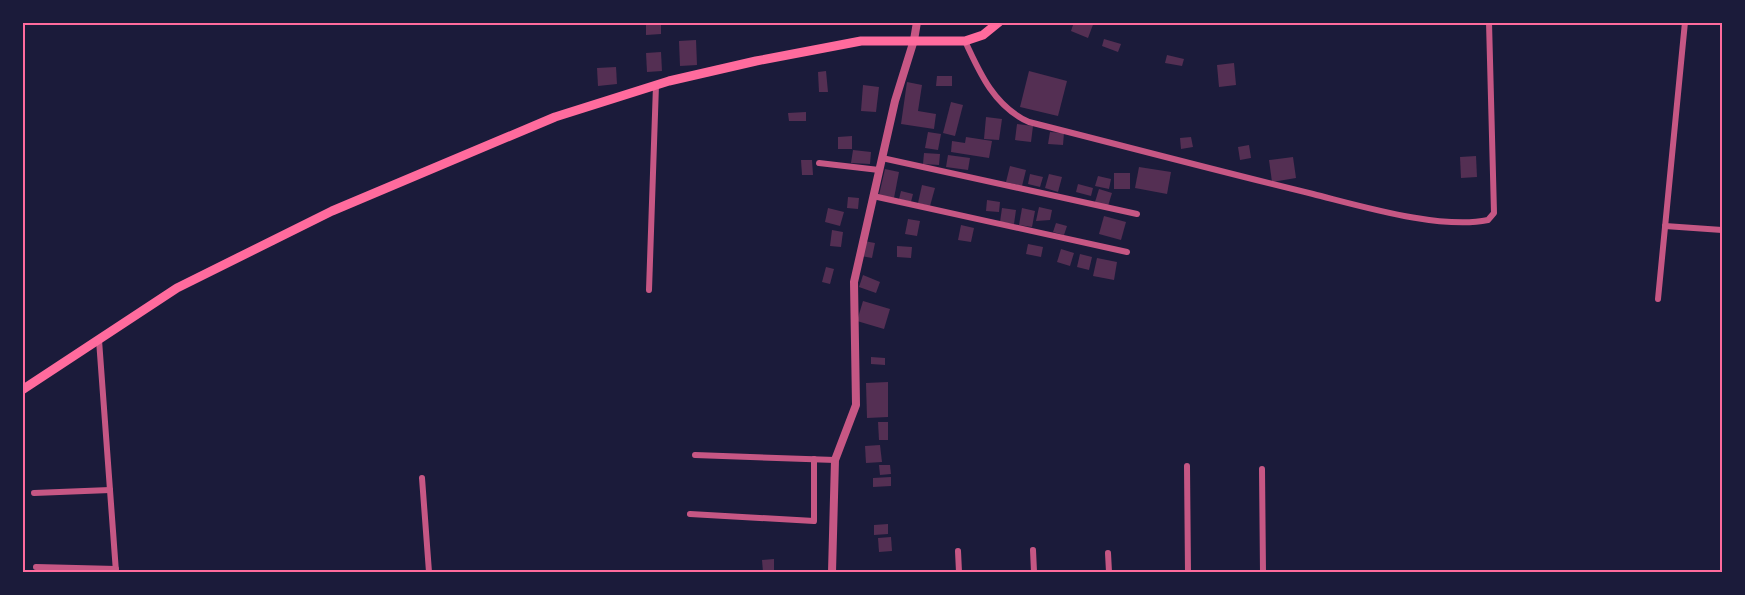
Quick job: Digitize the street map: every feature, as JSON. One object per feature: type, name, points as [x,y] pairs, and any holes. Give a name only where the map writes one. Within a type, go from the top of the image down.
[{"type":"main road","points":[[22,390],[177,288],[332,211],[555,117],[656,85],[756,61],[861,41],[965,41],[983,35],[999,22]]},
{"type":"street","points":[[832,573],[835,460],[856,405],[854,282],[895,101],[914,40],[916,22]]},
{"type":"street","points":[[965,41],[989,88],[1001,105],[1012,115],[1029,122],[1339,200],[1429,219],[1467,222],[1488,219],[1494,213],[1489,22]]},
{"type":"street","points":[[1658,299],[1685,22]]},
{"type":"street","points":[[649,290],[656,85]]},
{"type":"street","points":[[882,158],[1137,214]]},
{"type":"street","points":[[819,163],[879,170]]},
{"type":"street","points":[[873,196],[1127,252]]},
{"type":"street","points":[[1665,226],[1722,231]]},
{"type":"street","points":[[36,567],[116,571],[99,340]]},
{"type":"street","points":[[695,455],[835,460]]},
{"type":"street","points":[[690,514],[814,521],[814,459]]},
{"type":"street","points":[[1187,466],[1188,573]]},
{"type":"street","points":[[1262,469],[1263,573]]},
{"type":"street","points":[[422,478],[429,573]]},
{"type":"street","points":[[34,493],[110,490]]},
{"type":"street","points":[[1033,550],[1034,573]]},
{"type":"street","points":[[958,551],[959,573]]},
{"type":"street","points":[[1108,553],[1109,573]]},
{"type":"building","points":[[646,22],[661,22],[661,34],[646,35]]},
{"type":"building","points":[[1074,22],[1094,22],[1088,38],[1071,31]]},
{"type":"building","points":[[1104,39],[1121,44],[1118,52],[1102,46]]},
{"type":"building","points":[[696,40],[697,65],[680,66],[679,41]]},
{"type":"building","points":[[661,52],[662,71],[647,72],[646,53]]},
{"type":"building","points":[[1167,55],[1184,59],[1182,66],[1165,63]]},
{"type":"building","points":[[1234,63],[1236,85],[1219,87],[1217,65]]},
{"type":"building","points":[[616,67],[617,84],[598,86],[597,68]]},
{"type":"building","points":[[826,71],[828,92],[819,92],[818,72]]},
{"type":"building","points":[[1029,71],[1067,81],[1058,116],[1020,107]]},
{"type":"building","points":[[937,76],[952,76],[952,86],[936,86]]},
{"type":"building","points":[[907,82],[922,85],[918,111],[936,114],[934,129],[901,124]]},
{"type":"building","points":[[863,85],[879,87],[876,112],[861,111]]},
{"type":"building","points":[[951,102],[963,105],[955,136],[943,133]]},
{"type":"building","points":[[806,112],[806,121],[789,121],[788,113]]},
{"type":"building","points":[[986,117],[1002,119],[999,140],[984,139]]},
{"type":"building","points":[[1017,124],[1033,126],[1031,142],[1015,140]]},
{"type":"building","points":[[928,132],[941,134],[938,150],[925,148]]},
{"type":"building","points":[[1050,132],[1064,133],[1063,145],[1048,144]]},
{"type":"building","points":[[852,136],[852,149],[838,149],[838,137]]},
{"type":"building","points":[[966,137],[992,141],[989,158],[951,152],[952,141],[965,143]]},
{"type":"building","points":[[1191,137],[1193,147],[1181,149],[1180,138]]},
{"type":"building","points":[[1249,145],[1251,158],[1240,160],[1238,147]]},
{"type":"building","points":[[853,150],[871,152],[870,164],[851,163]]},
{"type":"building","points":[[924,153],[940,154],[939,165],[923,164]]},
{"type":"building","points":[[948,155],[970,158],[968,170],[946,167]]},
{"type":"building","points":[[1476,156],[1477,177],[1461,178],[1460,157]]},
{"type":"building","points":[[1293,157],[1296,178],[1272,182],[1269,160]]},
{"type":"building","points":[[801,160],[812,160],[813,175],[802,175]]},
{"type":"building","points":[[1010,166],[1026,170],[1022,186],[1006,182]]},
{"type":"building","points":[[1139,167],[1171,172],[1167,194],[1135,188]]},
{"type":"building","points":[[885,169],[899,172],[894,198],[879,195]]},
{"type":"building","points":[[1114,173],[1130,173],[1130,189],[1114,189]]},
{"type":"building","points":[[1030,174],[1043,177],[1040,187],[1028,184]]},
{"type":"building","points":[[1049,174],[1062,177],[1058,192],[1045,188]]},
{"type":"building","points":[[1098,176],[1111,179],[1109,189],[1095,186]]},
{"type":"building","points":[[1078,184],[1093,188],[1091,196],[1076,192]]},
{"type":"building","points":[[922,185],[935,188],[930,206],[918,203]]},
{"type":"building","points":[[1099,189],[1112,193],[1108,206],[1095,202]]},
{"type":"building","points":[[901,191],[913,194],[911,202],[899,199]]},
{"type":"building","points":[[848,197],[859,198],[858,209],[847,208]]},
{"type":"building","points":[[987,200],[1000,202],[999,212],[986,211]]},
{"type":"building","points":[[1039,207],[1052,210],[1050,220],[1036,221]]},
{"type":"building","points":[[828,208],[844,212],[840,226],[825,222]]},
{"type":"building","points":[[1002,208],[1016,210],[1014,224],[1000,222]]},
{"type":"building","points":[[1022,208],[1035,211],[1032,227],[1019,225]]},
{"type":"building","points":[[1104,216],[1126,222],[1121,240],[1099,234]]},
{"type":"building","points":[[908,219],[920,221],[917,236],[905,234]]},
{"type":"building","points":[[1056,223],[1067,226],[1064,235],[1053,232]]},
{"type":"building","points":[[961,225],[974,228],[971,242],[958,240]]},
{"type":"building","points":[[832,230],[843,232],[841,247],[830,246]]},
{"type":"building","points":[[864,241],[875,243],[872,258],[861,256]]},
{"type":"building","points":[[1028,244],[1043,247],[1041,257],[1026,254]]},
{"type":"building","points":[[897,246],[912,247],[911,258],[897,257]]},
{"type":"building","points":[[1061,249],[1074,253],[1070,266],[1057,262]]},
{"type":"building","points":[[1080,254],[1092,257],[1089,270],[1077,267]]},
{"type":"building","points":[[1097,258],[1117,262],[1114,280],[1093,276]]},
{"type":"building","points":[[826,267],[834,269],[830,284],[822,282]]},
{"type":"building","points":[[863,275],[880,282],[876,293],[859,287]]},
{"type":"building","points":[[863,301],[890,309],[884,329],[857,321]]},
{"type":"building","points":[[871,357],[885,358],[885,365],[871,364]]},
{"type":"building","points":[[888,382],[888,417],[867,418],[866,383]]},
{"type":"building","points":[[878,422],[888,422],[888,440],[879,440]]},
{"type":"building","points":[[880,445],[882,462],[866,463],[865,446]]},
{"type":"building","points":[[879,465],[890,465],[891,474],[880,475]]},
{"type":"building","points":[[891,477],[891,486],[873,487],[873,478]]},
{"type":"building","points":[[888,524],[888,534],[874,535],[874,525]]},
{"type":"building","points":[[891,537],[892,551],[879,552],[878,538]]},
{"type":"building","points":[[774,559],[774,572],[763,572],[762,560]]}]
